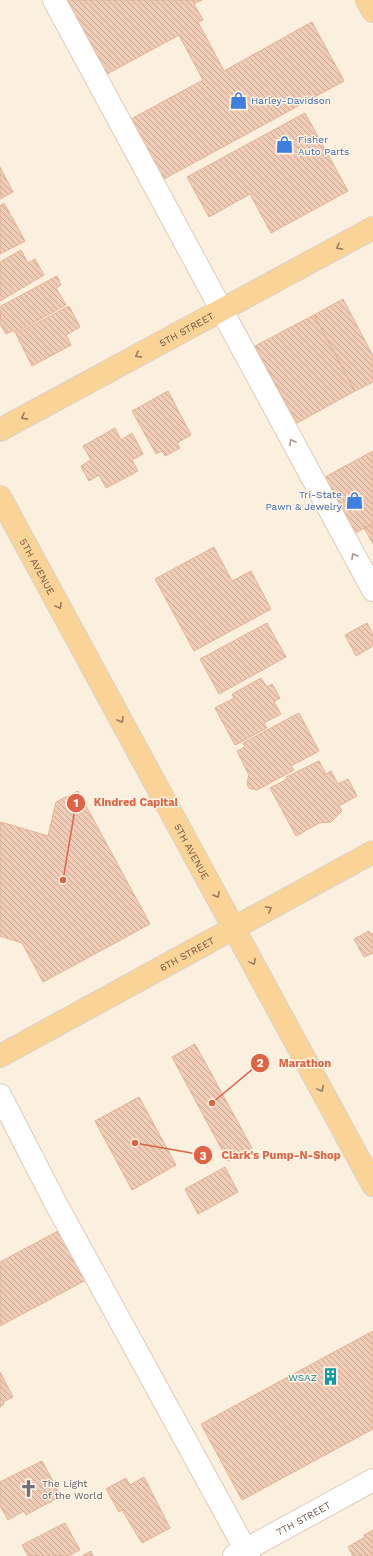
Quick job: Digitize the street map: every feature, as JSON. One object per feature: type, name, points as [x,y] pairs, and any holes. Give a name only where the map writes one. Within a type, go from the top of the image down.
[{"type":"main road","points":[[367,0],[373,11]]},
{"type":"main road","name":"5TH STREET","points":[[0,430],[373,228]]},
{"type":"main road","name":"5TH AVENUE","points":[[0,497],[373,1185]]},
{"type":"main road","name":"6TH STREET","points":[[0,1056],[373,852]]},
{"type":"street","points":[[54,0],[373,590]]},
{"type":"street","points":[[0,1095],[55,1202],[243,1554]]},
{"type":"street","name":"7TH STREET","points":[[243,1554],[373,1480]]},
{"type":"building","name":"Harley-Davidson","points":[[67,0],[202,0],[194,4],[203,20],[198,22],[224,71],[312,22],[344,81],[164,179],[131,119],[203,80],[179,35],[107,74]]},
{"type":"building","name":"Fisher Auto Parts","points":[[305,113],[348,191],[271,233],[250,194],[209,217],[187,177]]},
{"type":"building","points":[[0,167],[13,192],[0,199]]},
{"type":"building","points":[[4,203],[25,241],[0,254],[0,206]]},
{"type":"building","points":[[21,250],[28,263],[35,259],[44,275],[0,301],[0,262]]},
{"type":"building","points":[[57,276],[61,285],[56,288],[66,305],[15,333],[14,330],[6,334],[0,324],[1,306]]},
{"type":"building","points":[[343,299],[373,356],[373,382],[355,391],[314,315]]},
{"type":"building","points":[[69,306],[80,327],[66,335],[71,345],[32,366],[16,334]]},
{"type":"building","points":[[314,315],[355,391],[297,423],[255,346]]},
{"type":"building","points":[[168,391],[191,435],[177,443],[180,448],[165,456],[162,451],[156,454],[132,411]]},
{"type":"building","points":[[115,428],[121,440],[132,433],[143,454],[132,460],[138,471],[106,488],[99,475],[89,481],[81,466],[91,460],[83,446]]},
{"type":"building","name":"Tri-State Pawn & Jewelry","points":[[373,451],[373,524],[355,533],[325,477]]},
{"type":"building","points":[[373,524],[373,544],[364,528]]},
{"type":"building","points":[[214,547],[232,581],[251,571],[271,609],[194,651],[155,579]]},
{"type":"building","points":[[267,623],[286,657],[219,694],[200,659]]},
{"type":"building","points":[[367,623],[373,634],[373,646],[356,656],[345,635]]},
{"type":"building","points":[[261,678],[267,687],[272,684],[280,698],[274,702],[281,714],[264,723],[267,728],[235,745],[215,708],[234,698],[232,694]]},
{"type":"building","points":[[299,713],[319,751],[291,766],[294,770],[257,790],[249,788],[247,783],[249,775],[237,751],[245,747],[243,743]]},
{"type":"building","points":[[319,761],[326,774],[331,771],[338,784],[348,779],[357,796],[339,806],[342,811],[331,822],[319,823],[296,836],[270,788],[287,779],[286,777]]},
{"type":"building","points":[[78,791],[150,924],[43,982],[22,943],[0,936],[0,825],[1,822],[48,836],[56,802]]},
{"type":"building","points":[[369,931],[370,934],[373,933],[373,953],[364,957],[354,939]]},
{"type":"building","points":[[195,1044],[252,1148],[228,1161],[172,1057]]},
{"type":"building","points":[[139,1097],[176,1165],[132,1190],[95,1121]]},
{"type":"building","points":[[225,1167],[238,1192],[198,1214],[185,1189]]},
{"type":"building","points":[[60,1230],[86,1280],[0,1326],[0,1262]]},
{"type":"building","name":"WSAZ","points":[[373,1331],[373,1429],[242,1500],[201,1424]]},
{"type":"building","points":[[0,1372],[13,1397],[3,1402],[4,1404],[0,1407]]},
{"type":"building","name":"The Light of the World","points":[[42,1461],[61,1496],[26,1515],[24,1511],[8,1520],[0,1506],[0,1482]]},
{"type":"building","points":[[144,1477],[170,1528],[142,1543],[122,1510],[119,1512],[106,1489],[126,1478],[130,1485]]},
{"type":"building","points":[[65,1523],[80,1550],[68,1556],[28,1556],[22,1545]]},
{"type":"building","points":[[373,1530],[373,1556],[353,1556],[348,1547],[365,1537],[364,1535]]},
{"type":"building","points":[[91,1551],[93,1556],[82,1556]]},
{"type":"place","name":"Harley-Davidson","points":[[238,100]]},
{"type":"place","name":"Fisher Auto Parts","points":[[285,145]]},
{"type":"place","name":"Tri-State Pawn & Jewelry","points":[[355,500]]},
{"type":"place","name":"Kindred Capital","points":[[63,880]]},
{"type":"place","name":"Marathon","points":[[212,1103]]},
{"type":"place","name":"Clark's Pump-N-Shop","points":[[135,1143]]},
{"type":"place","name":"WSAZ","points":[[330,1377]]},
{"type":"place","name":"The Light of the World","points":[[29,1489]]}]
